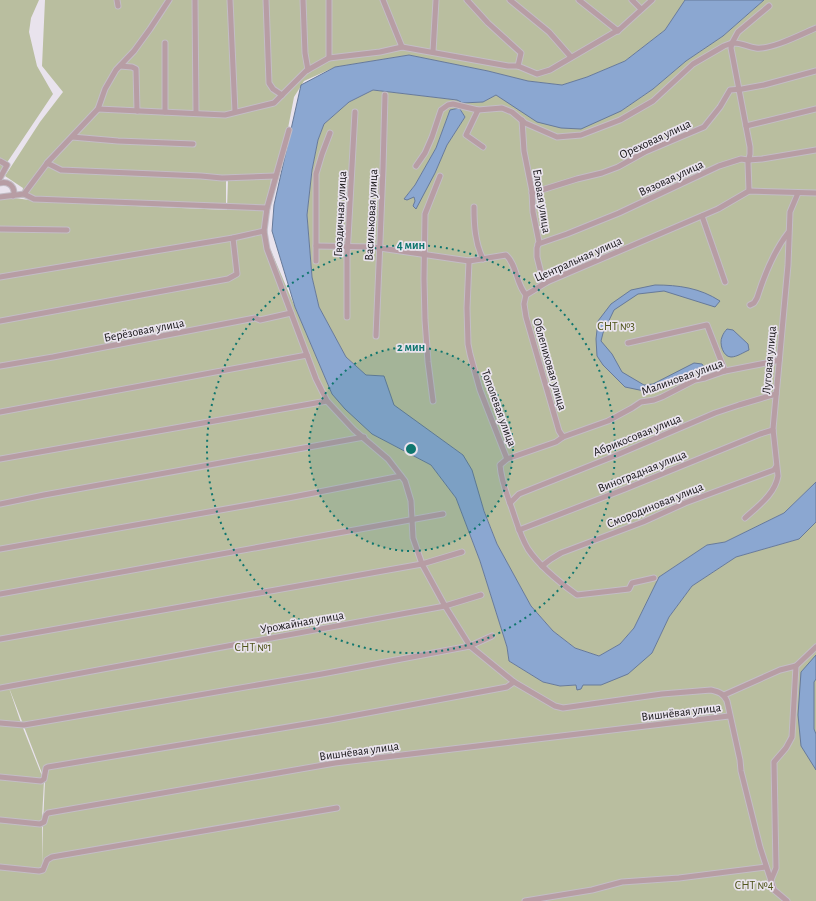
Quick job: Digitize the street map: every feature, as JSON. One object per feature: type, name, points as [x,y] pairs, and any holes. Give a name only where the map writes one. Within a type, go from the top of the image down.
[{"type":"street","points":[[117,0],[118,6]]},
{"type":"street","points":[[24,194],[47,163],[98,109],[105,89],[120,66],[150,29],[169,0]]},
{"type":"street","points":[[195,0],[196,114]]},
{"type":"street","points":[[230,0],[235,112]]},
{"type":"street","points":[[266,0],[269,83],[273,89],[282,95]]},
{"type":"street","points":[[303,0],[305,53],[308,70]]},
{"type":"street","points":[[329,0],[330,58]]},
{"type":"street","points":[[383,0],[402,47]]},
{"type":"street","points":[[433,52],[436,0]]},
{"type":"street","points":[[467,0],[488,23],[521,54],[518,66]]},
{"type":"street","points":[[510,0],[549,32],[571,57]]},
{"type":"street","points":[[579,0],[618,31]]},
{"type":"street","points":[[632,0],[642,9]]},
{"type":"street","points":[[98,109],[225,115],[274,103],[308,70],[330,58],[380,52],[402,47],[508,66],[518,66],[537,74],[550,70],[618,31],[652,0]]},
{"type":"street","points":[[769,6],[738,32],[731,48],[750,147],[748,160],[749,191],[816,193]]},
{"type":"street","points":[[416,166],[425,153],[441,110],[448,105],[453,104],[478,110],[502,108],[512,112],[522,120],[557,137],[581,135],[606,127],[640,110],[653,101],[693,64],[724,46],[737,42],[756,48],[765,47],[790,39],[816,28]]},
{"type":"street","points":[[165,43],[165,112]]},
{"type":"street","points":[[120,66],[132,67],[136,69],[137,111]]},
{"type":"street","name":"Ореховая улица","points":[[532,193],[618,167],[645,152],[704,127],[720,107],[730,90],[764,85],[816,71]]},
{"type":"street","name":"Васильковая улица","points":[[376,336],[385,95]]},
{"type":"street","points":[[746,126],[816,109]]},
{"type":"street","points":[[478,110],[466,135],[483,147]]},
{"type":"street","name":"Гвоздичная улица","points":[[347,317],[348,247],[355,112]]},
{"type":"street","name":"Еловая улица","points":[[522,120],[524,150],[532,193],[533,212],[538,244],[537,257],[541,273],[547,282]]},
{"type":"street","points":[[289,130],[267,208],[264,231],[267,249],[316,379],[327,401],[354,430],[388,459],[405,481],[411,501],[413,538],[422,564],[445,606],[470,646],[514,682],[555,706],[563,708],[692,691],[711,690],[724,695],[727,701],[749,805],[766,867],[774,890],[787,901]]},
{"type":"street","points":[[316,260],[316,174],[330,133]]},
{"type":"street","points":[[72,137],[118,141],[193,144]]},
{"type":"street","name":"Вязовая улица","points":[[538,244],[619,213],[719,166],[741,158],[748,160],[816,150]]},
{"type":"street","points":[[0,161],[7,165],[0,178]]},
{"type":"street","points":[[47,163],[61,170],[222,178],[275,176]]},
{"type":"street","points":[[433,401],[428,362],[426,327],[424,214],[440,176]]},
{"type":"street","points":[[0,183],[8,183],[13,188],[13,196]]},
{"type":"street","name":"Центральная улица","points":[[316,246],[379,248],[469,261],[506,255],[510,258],[518,282],[526,295],[547,282],[702,216],[749,191]]},
{"type":"street","name":"Луговая улица","points":[[746,518],[763,502],[777,483],[778,476],[773,430],[788,265],[788,233],[790,212],[798,193]]},
{"type":"street","points":[[0,197],[24,194],[34,199],[267,208]]},
{"type":"street","points":[[474,207],[476,238],[483,259]]},
{"type":"street","points":[[702,216],[726,282]]},
{"type":"street","points":[[0,229],[67,230]]},
{"type":"street","points":[[0,277],[233,238],[264,231]]},
{"type":"street","points":[[750,304],[754,303],[757,298],[771,262],[788,233]]},
{"type":"street","points":[[0,321],[228,279],[237,274],[233,238]]},
{"type":"street","name":"Тополевая улица","points":[[469,261],[467,308],[468,344],[470,354],[480,390],[507,459],[500,465],[501,479],[519,530],[528,549],[542,566],[561,584],[576,595],[629,589],[632,583],[654,578]]},
{"type":"street","name":"Облепиховая улица","points":[[526,295],[524,304],[526,316],[559,431],[563,437]]},
{"type":"street","name":"Берёзовая улица","points":[[0,366],[255,318],[260,320],[291,313]]},
{"type":"street","points":[[628,343],[707,325],[725,370]]},
{"type":"street","points":[[0,412],[307,355]]},
{"type":"street","name":"Малиновая улица","points":[[507,459],[556,442],[563,437],[608,421],[641,402],[654,400],[695,380],[705,378],[725,370],[779,360]]},
{"type":"street","name":"Абрикосовая улица","points":[[510,503],[519,494],[612,457],[715,413],[776,394]]},
{"type":"street","points":[[0,458],[327,401]]},
{"type":"street","name":"Виноградная улица","points":[[519,530],[773,430]]},
{"type":"street","points":[[0,504],[364,437]]},
{"type":"street","name":"Смородиновая улица","points":[[542,566],[560,553],[774,470],[776,467]]},
{"type":"street","points":[[0,549],[288,498],[401,476]]},
{"type":"street","points":[[0,594],[412,521],[443,514]]},
{"type":"street","points":[[0,640],[422,564],[462,552]]},
{"type":"street","name":"Урожайная улица","points":[[0,688],[445,606],[481,595]]},
{"type":"street","points":[[0,723],[24,725],[314,676],[470,646],[492,636]]},
{"type":"street","points":[[724,695],[780,670],[796,666],[816,647]]},
{"type":"street","points":[[770,880],[776,868],[774,762],[786,748],[792,737],[796,666]]},
{"type":"street","points":[[0,777],[41,781],[44,779],[46,768],[48,767],[330,720],[507,687],[514,682]]},
{"type":"street","name":"Вишнёвая улица","points":[[0,820],[40,824],[44,822],[48,813],[335,763],[729,716]]},
{"type":"street","points":[[0,867],[39,871],[43,870],[47,860],[52,857],[337,808]]},
{"type":"street","points":[[525,901],[592,890],[622,882],[679,878],[766,867]]},
{"type":"green space","points":[[0,0],[39,0],[31,18],[29,32],[37,66],[53,94],[0,173]]},
{"type":"green space","points":[[45,0],[685,0],[665,30],[625,61],[587,77],[562,85],[528,81],[488,71],[409,55],[335,67],[304,81],[294,97],[279,175],[226,178],[226,206],[21,198],[23,188],[5,176],[40,122],[63,92],[42,66]]},
{"type":"green space","name":"СНТ №3","points":[[764,0],[816,0],[816,482],[784,513],[725,542],[707,545],[659,577],[634,628],[620,644],[599,656],[575,648],[553,631],[531,606],[497,544],[463,455],[393,405],[384,376],[366,375],[346,357],[319,307],[312,277],[307,215],[312,170],[318,140],[324,124],[349,102],[373,90],[457,100],[461,102],[459,108],[450,110],[436,148],[415,185],[404,199],[414,196],[415,201],[435,173],[447,145],[465,117],[460,108],[462,103],[483,102],[496,95],[515,106],[621,111],[653,89],[686,61],[723,36]]},
{"type":"green space","name":"СНТ №1","points":[[271,179],[266,239],[332,394],[372,434],[431,465],[456,498],[480,561],[507,647],[509,661],[543,682],[560,686],[576,685],[577,689],[583,685],[601,685],[652,653],[669,617],[692,586],[736,557],[799,539],[816,522],[816,901],[0,901],[0,196],[44,202],[227,210],[228,180]],"holes":[[[8,685],[45,781],[43,867],[42,818],[44,781]]]},
{"type":"water","points":[[685,0],[764,0],[723,36],[686,61],[653,89],[621,111],[581,129],[561,128],[537,122],[496,95],[483,102],[462,103],[460,109],[465,117],[447,145],[435,173],[416,209],[413,206],[415,201],[414,197],[407,200],[404,199],[415,185],[436,148],[450,110],[459,108],[461,102],[457,100],[373,90],[349,102],[324,124],[318,140],[312,170],[307,215],[312,277],[319,307],[346,357],[366,375],[384,376],[394,405],[463,455],[472,470],[484,511],[497,544],[531,606],[553,631],[575,648],[599,656],[620,644],[634,628],[659,577],[707,545],[725,542],[784,513],[816,482],[816,522],[799,539],[736,557],[692,586],[669,617],[652,653],[628,674],[601,685],[583,685],[581,689],[577,690],[576,685],[560,686],[543,682],[509,661],[507,647],[480,561],[456,498],[431,465],[372,434],[345,409],[332,394],[295,307],[272,231],[274,205],[301,85],[335,67],[409,55],[488,71],[528,81],[562,85],[587,77],[625,61],[665,30]]},
{"type":"water","points":[[655,285],[689,288],[705,293],[720,301],[715,307],[664,291],[638,294],[614,310],[603,333],[601,341],[612,354],[622,372],[644,385],[653,384],[694,363],[702,364],[705,368],[656,391],[649,392],[625,387],[603,365],[597,356],[596,339],[598,321],[611,304],[631,290]]},
{"type":"water","points":[[727,329],[733,330],[748,344],[749,350],[733,357],[726,355],[722,349],[721,340]]},
{"type":"water","points":[[816,655],[816,679],[814,682],[814,729],[816,734],[816,770],[801,746],[798,715],[801,672]]},
{"type":"park label","name":"СНТ №4","points":[[754,885]]}]
